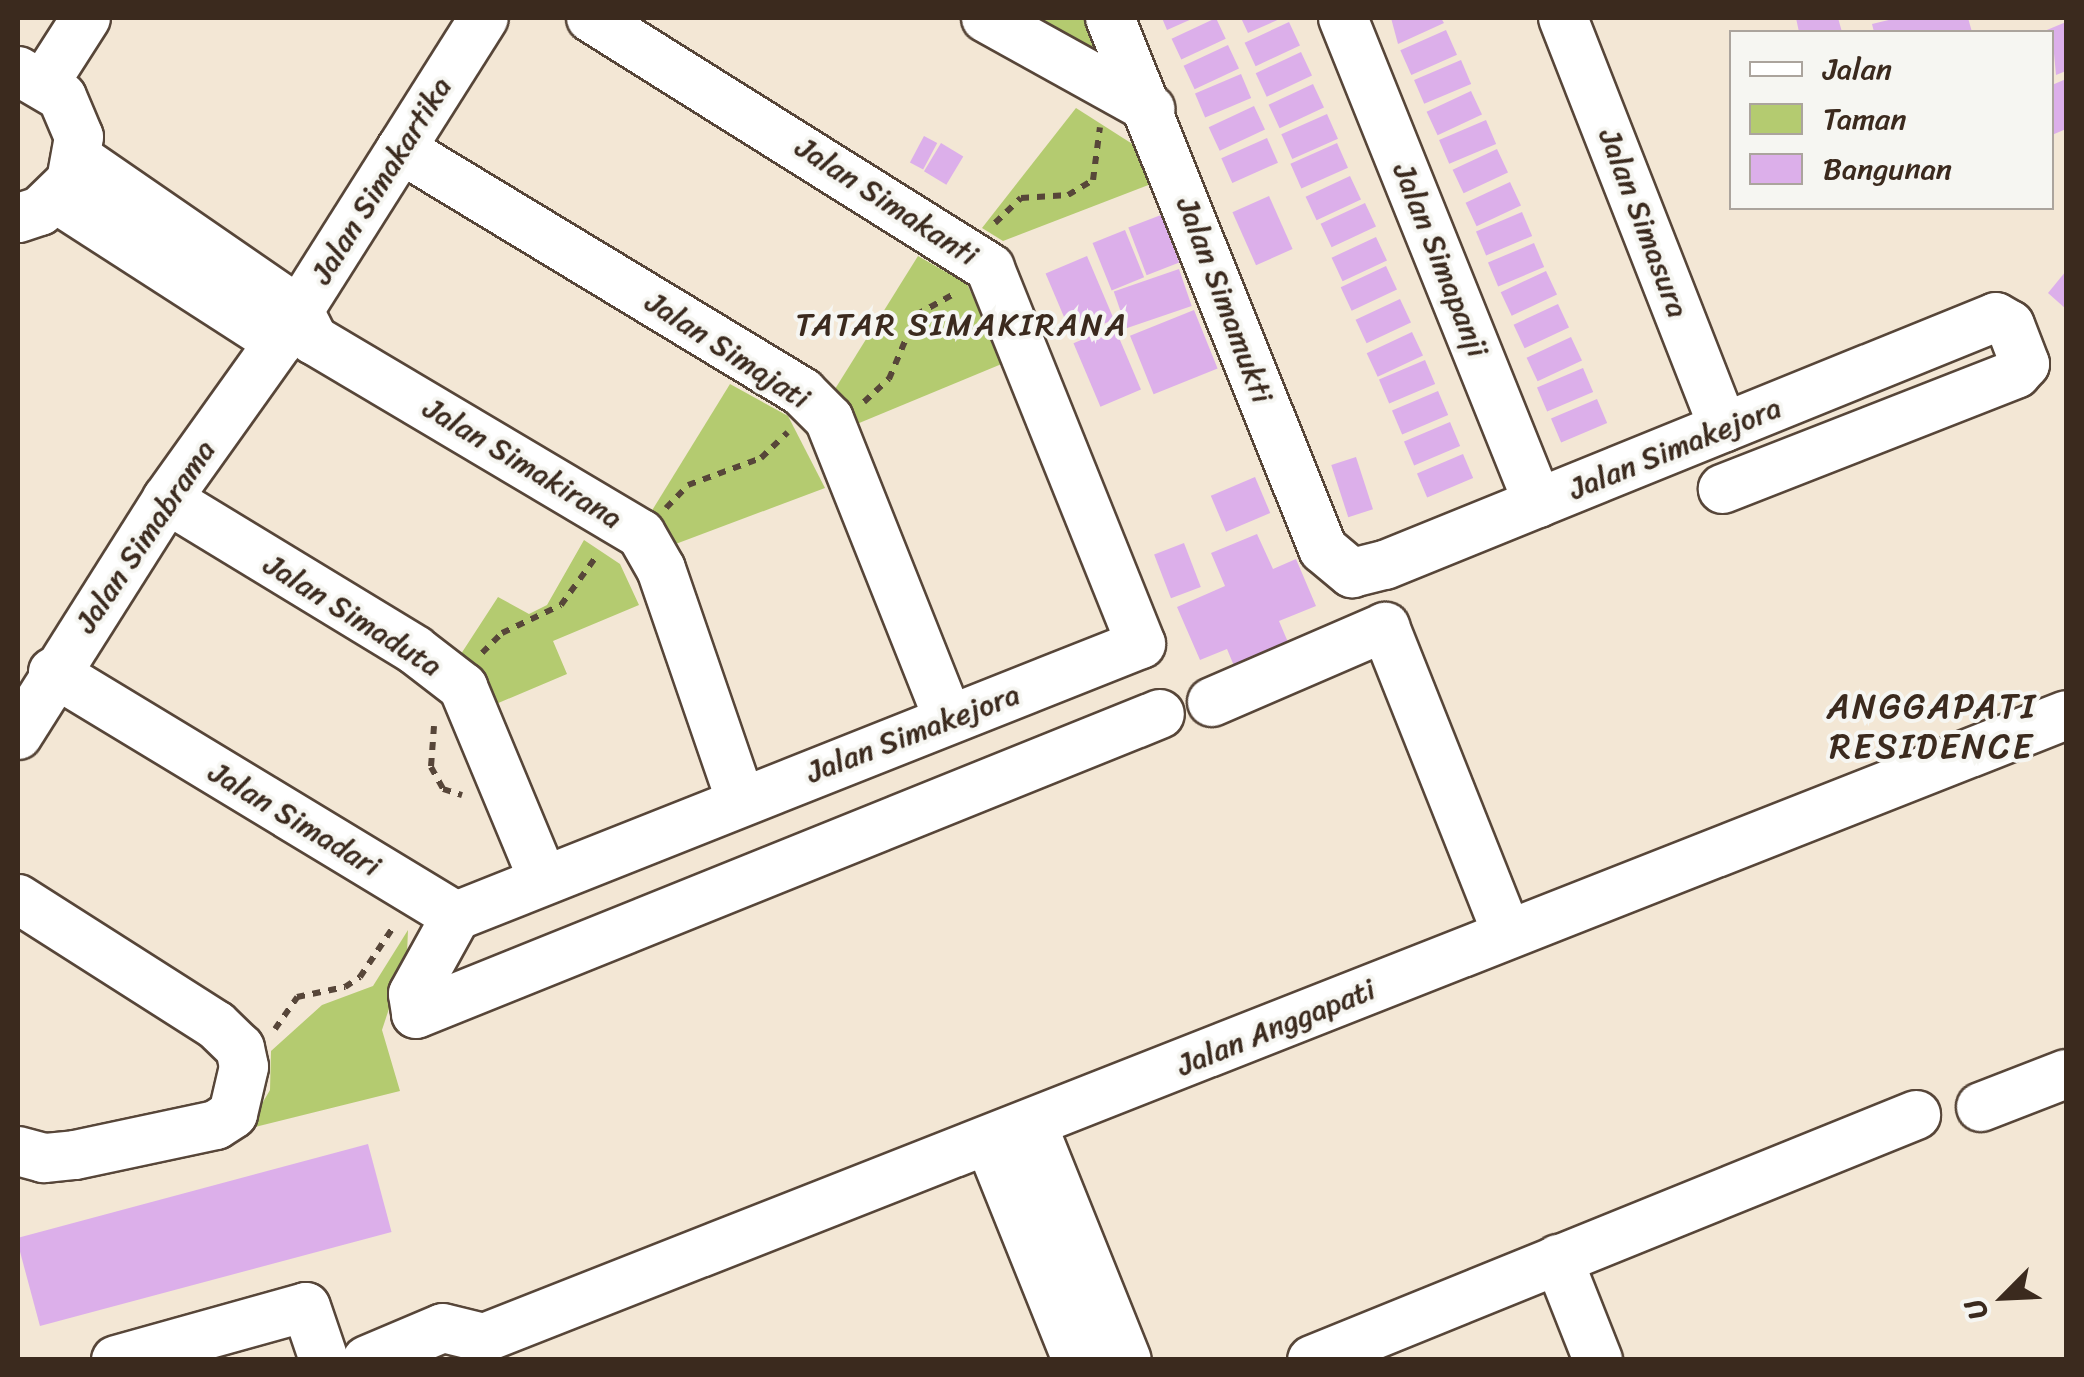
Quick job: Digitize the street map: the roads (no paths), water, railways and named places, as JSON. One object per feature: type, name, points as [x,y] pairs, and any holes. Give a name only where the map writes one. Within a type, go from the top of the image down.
[{"type":"street","points":[[51,192],[74,116],[32,76],[86,18]]},
{"type":"street","name":"Jalan Simakartika","points":[[297,331],[401,148],[484,18]]},
{"type":"street","name":"Jalan Simakanti","points":[[591,18],[973,251],[1003,291],[1141,644]]},
{"type":"street","points":[[986,18],[1102,87],[1150,109]]},
{"type":"street","name":"Jalan Simamukti","points":[[1110,18],[1150,109],[1323,549],[1352,573]]},
{"type":"street","name":"Jalan Simapanji","points":[[1344,18],[1538,503]]},
{"type":"street","name":"Jalan Simasura","points":[[1564,18],[1724,428]]},
{"type":"street","name":"Jalan Simajati","points":[[401,148],[802,392],[830,418],[948,718]]},
{"type":"street","name":"Jalan Simakirana","points":[[51,192],[642,534],[661,569],[740,799]]},
{"type":"street","name":"Jalan Simakejora","points":[[1352,573],[1538,503],[1996,317],[2010,325],[2025,364],[2016,374],[1723,490]]},
{"type":"street","name":"Jalan Simabrama","points":[[18,735],[53,672],[167,500],[297,331]]},
{"type":"street","name":"Jalan Simaduta","points":[[167,500],[415,650],[463,687],[544,879]]},
{"type":"street","points":[[1212,702],[1385,628],[1507,934]]},
{"type":"street","name":"Jalan Simakejora","points":[[544,879],[1141,644]]},
{"type":"street","name":"Jalan Simadari","points":[[53,672],[456,916]]},
{"type":"street","points":[[544,879],[456,916],[413,994],[416,1014],[1160,714]]},
{"type":"street","name":"Jalan Anggapati","points":[[367,1360],[443,1328],[482,1349],[1011,1132],[2066,715]]},
{"type":"street","points":[[18,900],[216,1025],[240,1048],[244,1067],[232,1114],[216,1124],[31,1155]]},
{"type":"street","points":[[1981,1107],[2066,1074]]},
{"type":"street","points":[[1328,1356],[1916,1115]]},
{"type":"street","points":[[1011,1132],[1076,1360]]},
{"type":"street","points":[[1011,1132],[1127,1360]]},
{"type":"street","points":[[1558,1259],[1598,1360]]},
{"type":"street","points":[[116,1360],[306,1307],[324,1360]]},
{"type":"district","name":"TATAR SIMAKIRANA","points":[[962,325]]},
{"type":"district","name":"ANGGAPATI RESIDENCE","points":[[1932,726]]}]
